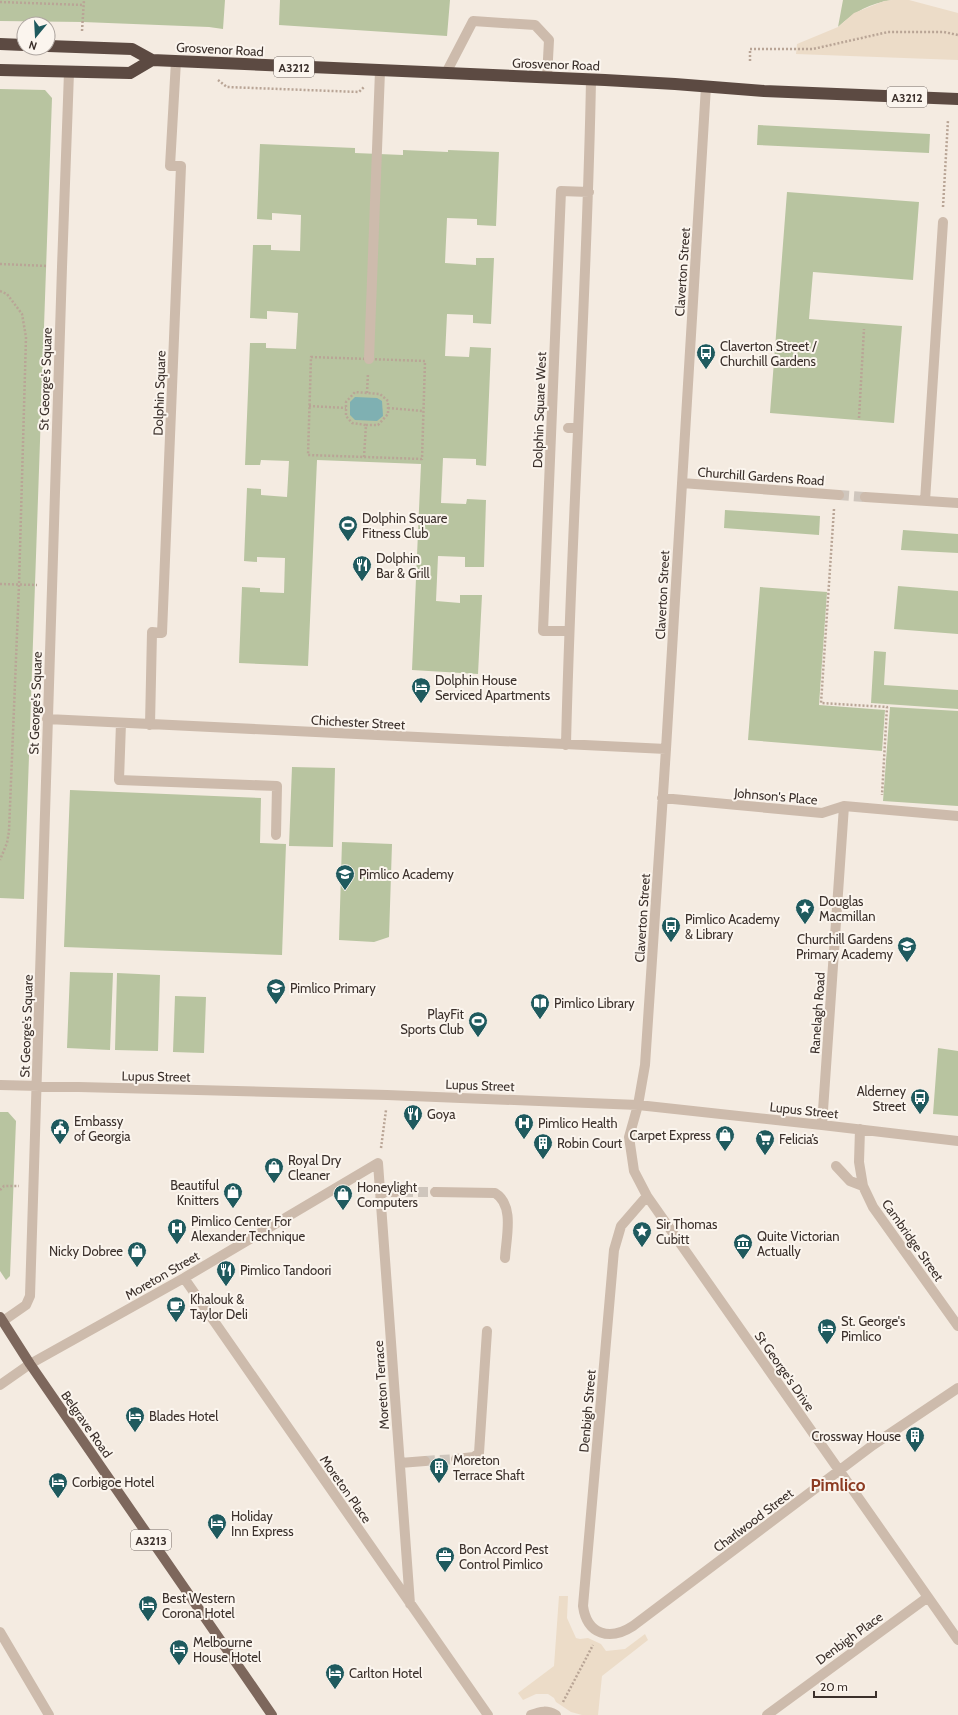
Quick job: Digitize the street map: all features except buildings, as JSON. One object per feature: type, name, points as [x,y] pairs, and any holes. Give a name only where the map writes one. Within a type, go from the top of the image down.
[{"type":"highway","points":[[0,44],[16,45]]},
{"type":"highway","name":"Grosvenor Road","points":[[56,46],[132,49],[152,60],[591,80],[706,86],[764,91],[958,99]]},
{"type":"highway","points":[[0,70],[130,73],[152,60]]},
{"type":"main road","name":"St George's Square","points":[[1,1320],[30,1364]]},
{"type":"main road","name":"Belgrave Road","points":[[30,1364],[272,1715]]},
{"type":"street","points":[[446,73],[473,21],[535,25],[549,40],[547,78]]},
{"type":"street","name":"Dolphin Square","points":[[150,724],[152,632],[162,633],[181,166],[170,166],[176,61]]},
{"type":"street","points":[[369,359],[380,71]]},
{"type":"street","name":"St George's Square","points":[[1,1320],[26,1305],[30,1296],[47,719],[69,72]]},
{"type":"street","points":[[566,745],[573,428],[589,192],[591,80]]},
{"type":"street","name":"Claverton Street","points":[[638,1105],[645,1065],[666,749],[706,86]]},
{"type":"street","name":"Dolphin Square West","points":[[569,632],[543,631],[561,191],[589,192]]},
{"type":"street","points":[[925,501],[943,222]]},
{"type":"street","name":"Churchill Gardens Road","points":[[682,483],[837,495]]},
{"type":"street","points":[[865,497],[958,503]]},
{"type":"street","name":"Chichester Street","points":[[47,719],[666,749]]},
{"type":"street","points":[[121,723],[119,780],[277,786],[276,835]]},
{"type":"street","name":"Johnson's Place","points":[[662,798],[822,813],[844,806],[958,816]]},
{"type":"street","name":"Ranelagh Road","points":[[822,1125],[844,806]]},
{"type":"street","name":"Lupus Street","points":[[0,1085],[387,1095],[638,1105],[958,1141]]},
{"type":"street","name":"St George's Drive","points":[[638,1105],[628,1137],[634,1172],[647,1196],[958,1640]]},
{"type":"street","name":"Cambridge Street","points":[[860,1129],[859,1162],[863,1186],[872,1207],[958,1326]]},
{"type":"street","name":"Moreton Terrace","points":[[378,1163],[410,1604]]},
{"type":"street","name":"Moreton Street","points":[[0,1385],[30,1364],[184,1278],[378,1163]]},
{"type":"street","points":[[836,1166],[850,1181],[863,1186]]},
{"type":"street","points":[[380,1192],[403,1192]]},
{"type":"street","points":[[435,1192],[495,1193],[501,1196],[508,1208],[505,1258]]},
{"type":"street","name":"Denbigh Street","points":[[600,1632],[590,1626],[586,1620],[583,1606],[614,1250],[621,1226],[647,1196]]},
{"type":"street","name":"Moreton Place","points":[[184,1278],[488,1715]]},
{"type":"street","points":[[456,1459],[474,1457],[479,1453],[487,1331]]},
{"type":"street","name":"Charlwood Street","points":[[600,1632],[607,1635],[621,1633],[633,1626],[873,1445],[958,1388]]},
{"type":"street","points":[[400,1463],[425,1460]]},
{"type":"street","name":"Denbigh Place","points":[[767,1715],[928,1597]]},
{"type":"street","points":[[0,1632],[48,1715]]},
{"type":"street","points":[[532,1715],[549,1711],[556,1715]]},
{"type":"path","points":[[81,47],[84,0]]},
{"type":"path","points":[[0,2],[84,5]]},
{"type":"path","points":[[750,61],[750,49],[813,49],[888,32],[944,32],[958,35]]},
{"type":"path","points":[[197,62],[227,87],[359,92],[380,71]]},
{"type":"path","points":[[943,222],[948,120]]},
{"type":"path","points":[[0,264],[62,267]]},
{"type":"path","points":[[0,291],[7,294],[22,314],[26,337],[19,585],[9,831],[7,843],[0,860]]},
{"type":"path","points":[[859,418],[864,329]]},
{"type":"path","points":[[311,357],[369,359],[425,361],[422,459],[308,455],[311,357]]},
{"type":"path","points":[[367,393],[369,359]]},
{"type":"path","points":[[354,392],[367,393],[380,394],[388,401],[388,414],[378,425],[352,423],[346,416],[346,402],[354,392]]},
{"type":"path","points":[[309,406],[346,408]]},
{"type":"path","points":[[388,408],[424,411]]},
{"type":"path","points":[[364,457],[366,425]]},
{"type":"path","points":[[837,495],[821,703],[887,707],[881,810]]},
{"type":"path","points":[[0,584],[52,586]]},
{"type":"path","points":[[378,1163],[384,1128],[387,1095]]},
{"type":"path","points":[[0,1190],[4,1186],[13,1186]]},
{"type":"path","points":[[562,1705],[595,1642]]},
{"type":"green space","points":[[0,0],[225,0],[223,29],[209,27],[56,22],[56,16],[16,16],[16,21],[0,21]]},
{"type":"green space","points":[[280,0],[450,0],[447,36],[279,25]]},
{"type":"green space","points":[[843,0],[892,0],[877,3],[863,9],[838,27]]},
{"type":"green space","points":[[0,89],[45,90],[52,98],[24,899],[0,898]]},
{"type":"green space","points":[[758,125],[930,134],[929,153],[757,145]]},
{"type":"green space","points":[[260,144],[355,148],[355,153],[403,155],[403,150],[499,152],[496,226],[477,225],[477,219],[447,218],[445,263],[476,265],[476,258],[494,258],[491,324],[473,323],[473,315],[447,314],[445,356],[469,357],[470,347],[491,348],[486,466],[476,465],[476,459],[443,458],[441,503],[466,504],[467,499],[486,500],[484,567],[465,567],[465,557],[438,556],[436,601],[460,603],[460,595],[482,595],[478,674],[412,670],[421,464],[317,460],[308,666],[239,663],[242,587],[260,588],[260,592],[284,593],[285,558],[257,557],[257,562],[244,561],[247,488],[261,489],[261,495],[287,497],[289,461],[261,460],[260,465],[245,465],[250,343],[266,343],[266,348],[296,349],[298,313],[267,311],[267,319],[250,318],[253,245],[271,245],[271,250],[300,251],[301,215],[272,213],[272,220],[257,219]]},
{"type":"green space","points":[[787,192],[919,202],[913,280],[813,272],[809,319],[902,326],[894,423],[770,413]]},
{"type":"green space","points":[[725,510],[820,516],[819,535],[724,528]]},
{"type":"green space","points":[[903,530],[958,534],[958,553],[901,550]]},
{"type":"green space","points":[[898,586],[958,591],[958,634],[894,629]]},
{"type":"green space","points":[[760,587],[827,592],[819,705],[885,710],[882,751],[748,740]]},
{"type":"green space","points":[[874,651],[886,652],[884,685],[958,690],[958,709],[871,703]]},
{"type":"green space","points":[[890,707],[958,711],[958,806],[883,801]]},
{"type":"green space","points":[[292,767],[335,768],[333,847],[289,846]]},
{"type":"green space","points":[[70,790],[261,798],[260,843],[286,844],[282,955],[64,947]]},
{"type":"green space","points":[[342,842],[392,844],[389,937],[374,942],[339,940]]},
{"type":"green space","points":[[70,972],[113,973],[110,1050],[67,1048]]},
{"type":"green space","points":[[117,973],[160,975],[158,1051],[115,1050]]},
{"type":"green space","points":[[175,996],[206,997],[204,1053],[173,1052]]},
{"type":"green space","points":[[938,1048],[958,1051],[958,1116],[933,1114]]},
{"type":"green space","points":[[0,1112],[8,1112],[16,1121],[10,1276],[6,1280],[0,1271]]},
{"type":"shaded area","points":[[909,0],[958,13],[958,60],[796,54],[797,44],[838,27],[854,13],[884,1]]},
{"type":"shaded area","points":[[559,1596],[568,1596],[567,1618],[576,1638],[588,1638],[601,1644],[606,1651],[625,1649],[645,1634],[648,1640],[602,1676],[598,1715],[582,1715],[571,1712],[556,1702],[554,1698],[548,1694],[536,1694],[523,1700],[518,1693],[554,1666]]},
{"type":"water","points":[[355,397],[377,398],[382,401],[383,416],[377,421],[355,420],[350,415],[350,402]]},
{"type":"tunnel","points":[[839,495],[865,497]]},
{"type":"tunnel","points":[[403,1192],[435,1192]]},
{"type":"tunnel","points":[[425,1461],[456,1459]]},
{"type":"place","name":"Claverton Street / Churchill Gardens","points":[[706,370]]},
{"type":"place","name":"Dolphin Square Fitness Club","points":[[348,542]]},
{"type":"place","name":"Dolphin Bar & Grill","points":[[362,582]]},
{"type":"place","name":"Dolphin House Serviced Apartments","points":[[421,704]]},
{"type":"place","name":"Pimlico Academy","points":[[345,891]]},
{"type":"place","name":"Douglas Macmillan","points":[[805,925]]},
{"type":"place","name":"Pimlico Academy & Library","points":[[671,943]]},
{"type":"place","name":"Churchill Gardens Primary Academy","points":[[907,963]]},
{"type":"place","name":"Pimlico Primary","points":[[276,1005]]},
{"type":"place","name":"Pimlico Library","points":[[540,1020]]},
{"type":"place","name":"PlayFit Sports Club","points":[[478,1038]]},
{"type":"place","name":"Alderney Street","points":[[920,1115]]},
{"type":"place","name":"Goya","points":[[413,1131]]},
{"type":"place","name":"Pimlico Health","points":[[524,1140]]},
{"type":"place","name":"Embassy of Georgia","points":[[60,1145]]},
{"type":"place","name":"Carpet Express","points":[[725,1152]]},
{"type":"place","name":"Felicia’s","points":[[765,1156]]},
{"type":"place","name":"Robin Court","points":[[543,1160]]},
{"type":"place","name":"Royal Dry Cleaner","points":[[274,1184]]},
{"type":"place","name":"Beautiful Knitters","points":[[233,1209]]},
{"type":"place","name":"Honeylight Computers","points":[[343,1211]]},
{"type":"place","name":"Pimlico Center For Alexander Technique","points":[[177,1245]]},
{"type":"place","name":"Sir Thomas Cubitt","points":[[642,1248]]},
{"type":"place","name":"Quite Victorian Actually","points":[[743,1260]]},
{"type":"place","name":"Nicky Dobree","points":[[137,1268]]},
{"type":"place","name":"Pimlico Tandoori","points":[[226,1287]]},
{"type":"place","name":"Khalouk & Taylor Deli","points":[[176,1323]]},
{"type":"place","name":"St. George's Pimlico","points":[[827,1345]]},
{"type":"place","name":"Blades Hotel","points":[[135,1433]]},
{"type":"place","name":"Crossway House","points":[[915,1453]]},
{"type":"place","name":"Moreton Terrace Shaft","points":[[439,1484]]},
{"type":"place","name":"Corbigoe Hotel","points":[[58,1499]]},
{"type":"place","name":"Holiday Inn Express","points":[[217,1540]]},
{"type":"place","name":"Bon Accord Pest Control Pimlico","points":[[445,1573]]},
{"type":"place","name":"Best Western Corona Hotel","points":[[148,1622]]},
{"type":"place","name":"Melbourne House Hotel","points":[[179,1666]]},
{"type":"place","name":"Carlton Hotel","points":[[335,1690]]},
{"type":"district","name":"Pimlico","points":[[838,1485]]}]
